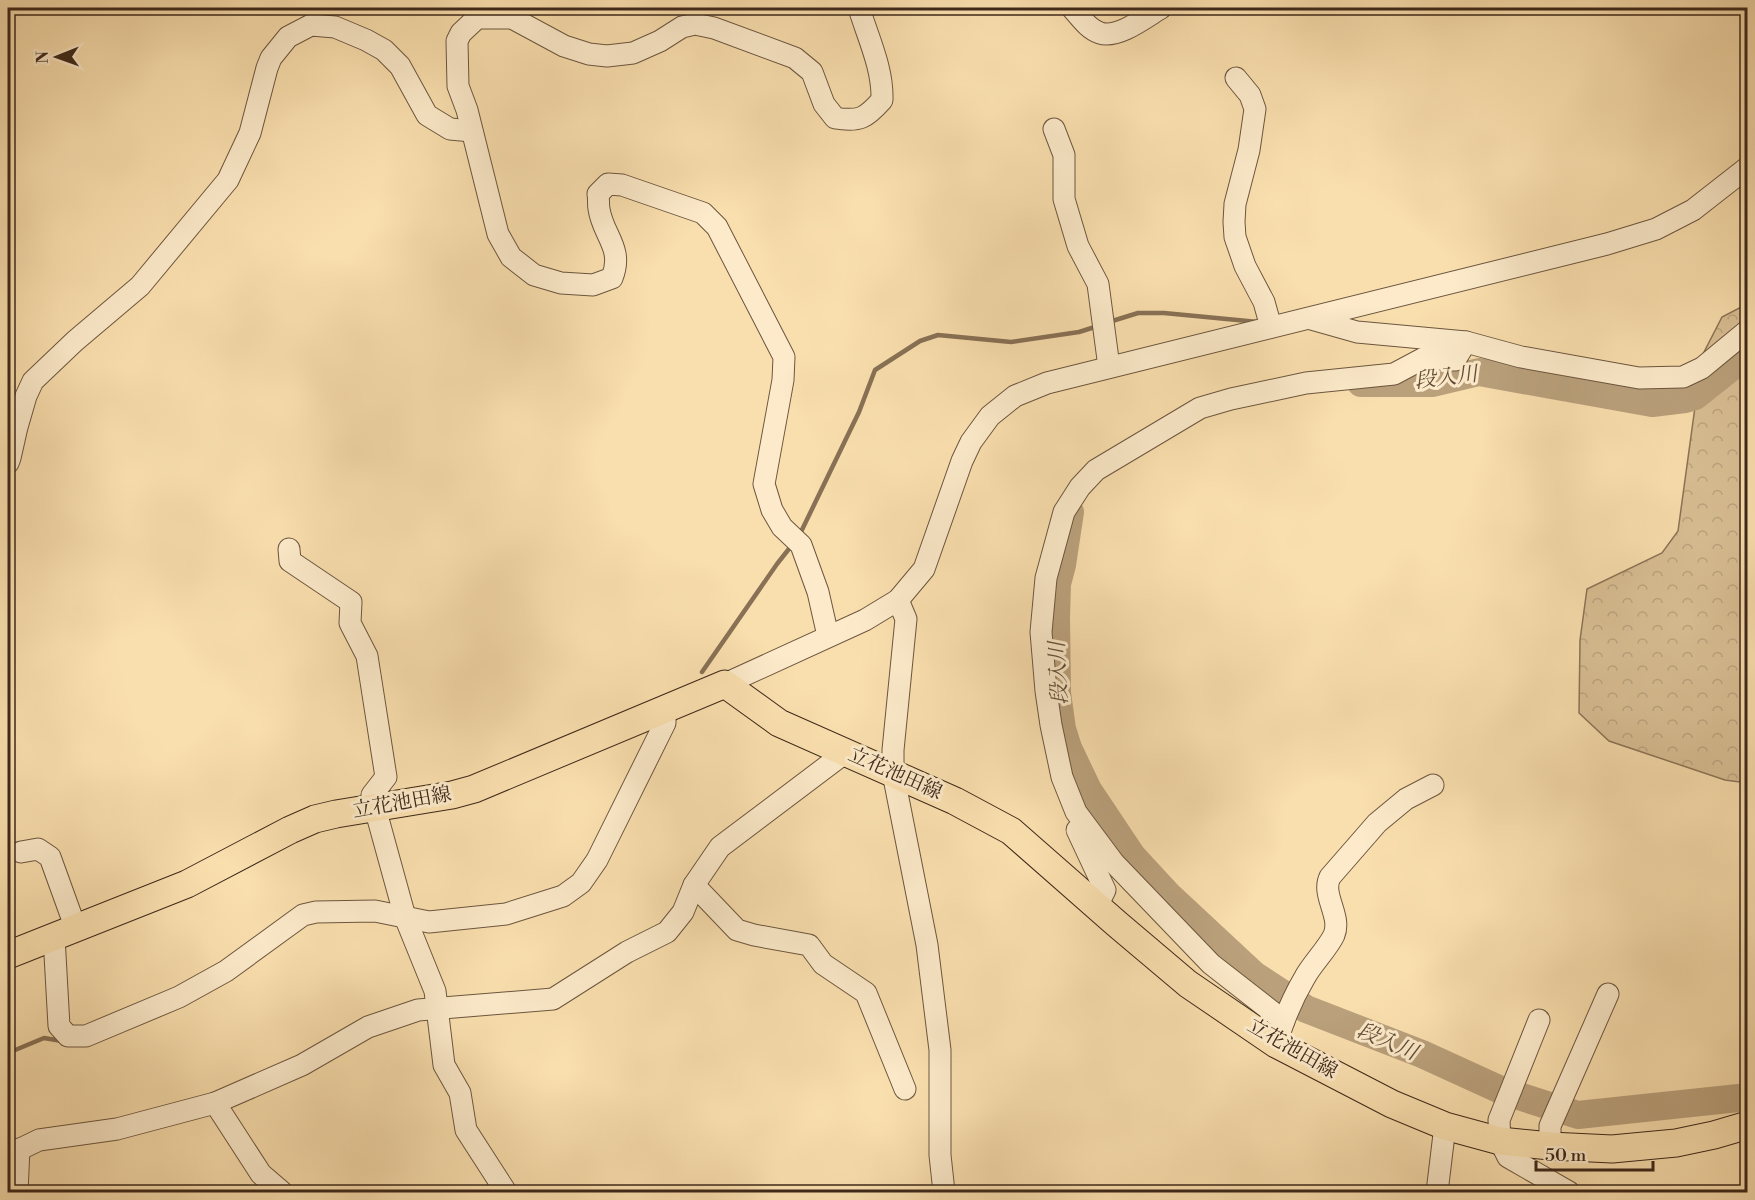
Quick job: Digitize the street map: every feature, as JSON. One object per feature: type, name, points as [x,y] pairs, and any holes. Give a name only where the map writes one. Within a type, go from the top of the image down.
[{"type":"main road","name":"立花池田線","points":[[8,955],[187,884],[315,819],[452,795],[474,789],[725,684],[780,723],[893,772],[1011,831],[1188,984],[1280,1032],[1392,1104],[1445,1126],[1500,1141],[1550,1146],[1612,1149],[1676,1143],[1714,1136],[1748,1125]]},
{"type":"street","points":[[828,636],[818,592],[801,545],[782,527],[772,510],[764,484],[783,380],[784,357],[717,227],[703,213],[622,185],[608,184],[598,194],[599,210],[616,251],[616,267],[612,278],[593,285],[561,283],[534,274],[511,257],[498,234],[467,110],[458,86],[457,41],[461,33],[477,18],[512,18],[564,46],[589,54],[607,56],[633,53],[660,41],[682,27],[695,24],[714,28],[795,58],[812,72],[824,104],[835,118],[852,121],[870,114],[882,100],[883,89],[876,57],[859,8]]},
{"type":"street","points":[[1072,8],[1085,23],[1100,33],[1112,34],[1161,8]]},
{"type":"street","points":[[8,463],[26,396],[33,381],[75,341],[140,286],[228,180],[250,133],[271,58],[288,37],[311,25],[335,27],[366,40],[384,50],[400,66],[428,115],[450,129],[472,131]]},
{"type":"street","points":[[1236,78],[1250,95],[1255,109],[1249,150],[1235,204],[1235,237],[1245,266],[1264,302],[1270,327]]},
{"type":"street","points":[[1054,129],[1064,155],[1064,199],[1078,246],[1098,284],[1109,367]]},
{"type":"street","points":[[725,684],[865,620],[898,600],[924,569],[971,442],[990,416],[1015,396],[1047,383],[1607,244],[1656,229],[1693,210],[1748,167]]},
{"type":"street","points":[[1308,318],[1357,332],[1466,342],[1521,357],[1639,378],[1683,377],[1702,368],[1748,330]]},
{"type":"street","points":[[1433,785],[1406,799],[1377,823],[1330,877],[1327,883],[1334,910],[1335,934],[1305,978],[1280,1032],[1114,863],[1076,812],[1062,777],[1051,724],[1041,632],[1046,578],[1064,512],[1080,487],[1096,470],[1200,408],[1306,383],[1394,374],[1424,358],[1455,360],[1466,342]]},
{"type":"street","points":[[289,549],[290,561],[351,602],[350,623],[368,656],[386,777],[372,795],[375,808],[405,917],[435,991],[444,1065],[460,1093],[466,1130],[506,1192]]},
{"type":"street","points":[[898,600],[906,619],[893,750],[893,772],[927,945],[940,1050],[940,1155],[944,1192]]},
{"type":"street","points":[[21,852],[38,849],[50,857],[65,933],[58,1026],[68,1036],[86,1036],[179,997],[226,971],[303,915],[315,912],[375,911],[429,922],[506,914],[563,896],[581,883],[597,860],[665,723],[664,709]]},
{"type":"street","points":[[17,1192],[13,1152],[39,1140],[117,1129],[215,1103],[302,1065],[369,1027],[418,1010],[553,999],[627,952],[667,932],[683,912],[694,885],[720,847],[846,752]]},
{"type":"street","points":[[1076,812],[1073,823],[1105,890],[1097,906]]},
{"type":"street","points":[[694,885],[737,930],[809,945],[824,964],[866,993],[905,1089]]},
{"type":"street","points":[[1550,1146],[1550,1126],[1608,994]]},
{"type":"street","points":[[1539,1020],[1499,1120],[1500,1141],[1508,1157],[1569,1192]]},
{"type":"street","points":[[215,1103],[261,1174],[282,1192]]},
{"type":"street","points":[[1437,1192],[1445,1126]]},
{"type":"green space","points":[[1747,304],[1747,783],[1725,780],[1609,741],[1579,713],[1580,640],[1587,589],[1662,553],[1678,531],[1702,356],[1722,317]]},
{"type":"waterway","points":[[1109,322],[1138,313],[1164,313],[1258,322]]},
{"type":"waterway","points":[[799,536],[859,412],[875,370],[920,341],[938,335],[1011,342],[1079,332],[1098,326]]},
{"type":"waterway","name":"段入川","points":[[1361,383],[1433,383],[1479,372],[1652,403],[1695,396],[1748,354]]},
{"type":"waterway","points":[[1462,357],[1479,372]]},
{"type":"waterway","name":"段入川","points":[[1070,512],[1057,584],[1056,617],[1057,693],[1062,729],[1068,748],[1088,790],[1132,856],[1168,895],[1254,975],[1306,1009],[1422,1054],[1503,1091],[1578,1115],[1748,1097]]},
{"type":"waterway","points":[[702,672],[792,545]]},
{"type":"waterway","points":[[8,1053],[44,1038],[62,1041]]}]
